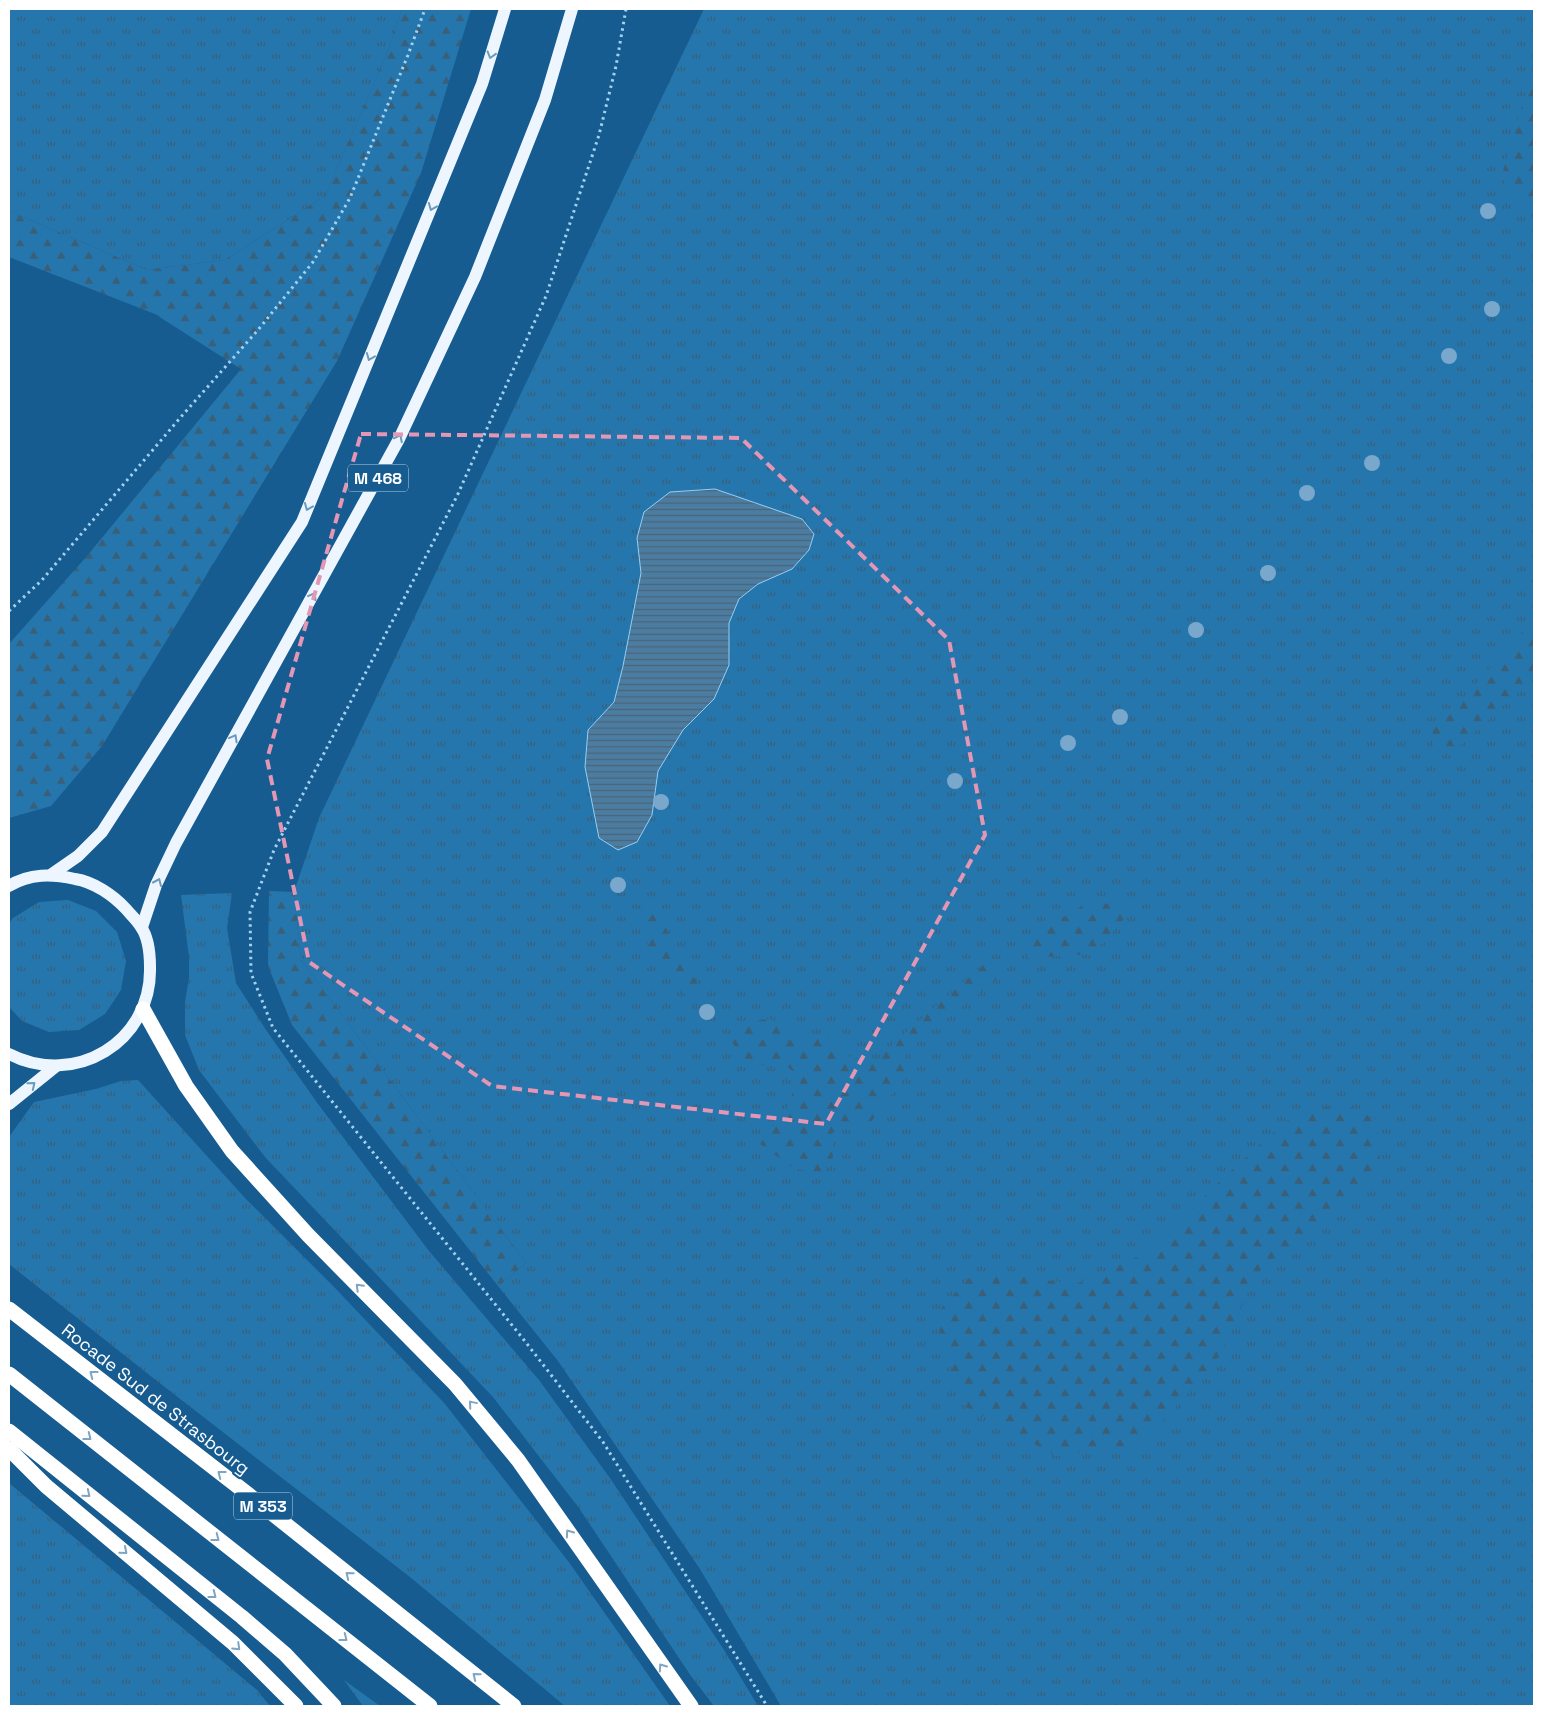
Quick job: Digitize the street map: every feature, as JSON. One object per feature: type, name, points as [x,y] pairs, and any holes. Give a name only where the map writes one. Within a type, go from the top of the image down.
[{"type":"highway","points":[[143,1009],[186,1086],[232,1151],[308,1235],[455,1384],[518,1460],[691,1706]]},
{"type":"highway","name":"Rocade Sud de Strasbourg","points":[[9,1309],[241,1489],[514,1706]]},
{"type":"highway","name":"M 353","points":[[9,1374],[430,1706]]},
{"type":"highway","points":[[9,1431],[242,1617],[285,1654],[334,1706]]},
{"type":"highway","points":[[9,1449],[46,1486],[233,1643],[296,1706]]},
{"type":"main road","name":"M 468","points":[[52,874],[78,856],[102,832],[302,522],[482,84],[505,9]]},
{"type":"main road","name":"M 468","points":[[142,927],[156,885],[176,843],[399,439],[475,277],[545,100],[572,9]]},
{"type":"main road","points":[[9,886],[33,877],[52,874],[87,881],[118,900],[142,927],[150,955],[150,983],[143,1009],[121,1039],[107,1050],[91,1060],[55,1067],[24,1062],[9,1054]]},
{"type":"main road","points":[[9,1104],[55,1067]]},
{"type":"path","points":[[9,611],[42,580],[258,330],[313,262],[350,198],[425,9]]},
{"type":"path","points":[[626,9],[616,66],[599,135],[546,296],[457,496],[274,850],[250,912],[251,973],[273,1028],[524,1340],[603,1442],[767,1706]]},
{"type":"highlighted area","points":[[361,434],[741,438],[949,640],[985,835],[826,1124],[492,1086],[309,962],[267,759]]},
{"type":"green space","points":[[9,9],[402,9],[386,56],[325,196],[225,260],[147,270],[9,211]]},
{"type":"green space","points":[[402,9],[471,9],[421,173],[337,361],[102,746],[51,806],[9,818],[9,644],[87,556],[241,369],[155,314],[9,257],[9,211],[147,270],[225,260],[325,196],[386,56]]},
{"type":"green space","points":[[704,9],[1534,9],[1534,1706],[781,1706],[700,1569],[558,1361],[498,1286],[526,1263],[301,960],[294,892],[319,818]]},
{"type":"green space","points":[[1534,63],[1534,219],[1501,178]]},
{"type":"green space","points":[[1534,625],[1534,678],[1454,751],[1434,747],[1432,728],[1459,703],[1523,631]]},
{"type":"green space","points":[[269,891],[294,892],[301,960],[526,1263],[498,1286],[292,1025],[268,966]]},
{"type":"green space","points":[[232,893],[227,928],[236,983],[266,1030],[318,1104],[429,1251],[539,1380],[612,1481],[726,1653],[758,1706],[714,1706],[691,1676],[579,1508],[493,1397],[265,1157],[199,1070],[185,1035],[185,1002],[189,978],[189,957],[181,895]]},
{"type":"green space","points":[[68,900],[96,911],[117,932],[126,961],[121,990],[105,1014],[79,1030],[49,1032],[22,1021],[9,1007],[9,924],[13,918],[39,902]]},
{"type":"green space","points":[[1085,903],[1120,904],[1129,914],[1092,954],[1029,958],[1023,943],[1046,919],[1069,916]]},
{"type":"green space","points":[[655,908],[678,951],[697,981],[694,991],[683,994],[648,944],[634,909]]},
{"type":"green space","points":[[1005,958],[994,982],[907,1048],[903,1079],[871,1122],[832,1133],[833,1163],[818,1173],[793,1168],[760,1144],[789,1106],[797,1074],[783,1064],[750,1066],[731,1041],[742,1021],[770,1019],[810,1040],[828,1033],[850,1057],[875,1062],[990,959]]},
{"type":"green space","points":[[138,1080],[245,1198],[336,1289],[445,1404],[568,1561],[670,1706],[565,1706],[410,1577],[9,1264],[9,1137],[34,1102],[96,1089],[121,1081]]},
{"type":"green space","points":[[1341,1103],[1377,1120],[1381,1174],[1256,1274],[1219,1357],[1142,1445],[1056,1456],[963,1405],[935,1315],[976,1271],[1076,1284],[1146,1253],[1223,1178],[1290,1118]]},
{"type":"green space","points":[[9,1483],[257,1690],[270,1706],[9,1706]]},
{"type":"green space","points":[[344,1680],[380,1706],[363,1706]]},
{"type":"shaded area","points":[[715,489],[802,519],[814,534],[809,550],[792,569],[758,584],[739,599],[729,623],[729,665],[714,699],[683,730],[658,771],[652,815],[637,842],[618,850],[599,838],[585,767],[588,730],[614,702],[623,666],[641,573],[637,538],[644,512],[670,492]]}]
